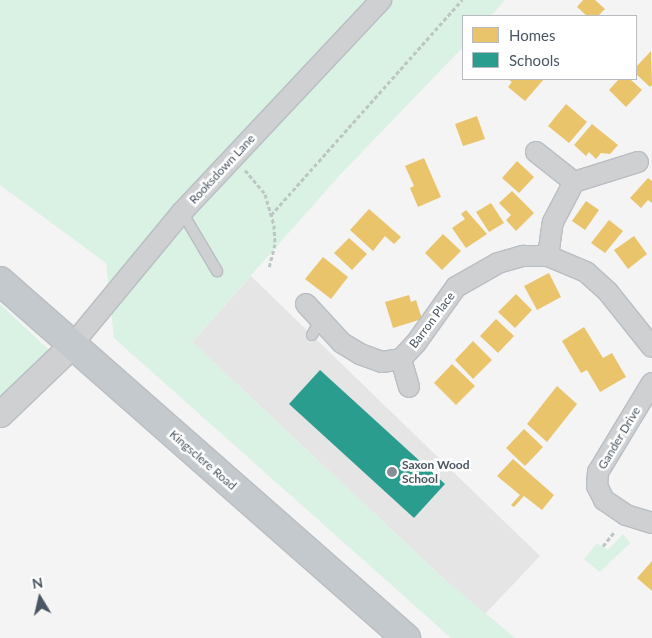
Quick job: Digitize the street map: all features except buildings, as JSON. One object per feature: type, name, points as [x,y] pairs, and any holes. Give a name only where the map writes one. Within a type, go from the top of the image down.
[{"type":"highway","name":"Kingsclere Road","points":[[0,281],[406,638]]},
{"type":"street","name":"Rooksdown Lane","points":[[72,345],[182,212],[381,0]]},
{"type":"street","points":[[536,152],[574,182]]},
{"type":"street","points":[[548,256],[553,222],[574,182],[638,162]]},
{"type":"street","name":"Barron Place","points":[[306,304],[315,328],[360,354],[382,362],[401,359],[416,343],[456,287],[498,263],[523,256],[548,256],[586,272],[608,292],[652,347]]},
{"type":"street","points":[[0,414],[72,345]]},
{"type":"street","name":"Barron Place","points":[[401,359],[409,387]]},
{"type":"street","name":"Gander Drive","points":[[652,383],[598,472],[597,486],[604,500],[626,515],[652,523]]},
{"type":"lane","points":[[182,212],[217,270]]},
{"type":"path","points":[[271,215],[462,0]]},
{"type":"path","points":[[234,156],[265,194],[271,215],[275,244],[269,268]]},
{"type":"shaded area","name":"Saxon Wood School","points":[[251,276],[540,556],[485,614],[444,579],[192,342]]},
{"type":"green space","points":[[0,0],[505,0],[492,15],[462,15],[462,48],[339,176],[192,342],[444,579],[515,638],[451,638],[114,338],[106,263],[0,185]]},
{"type":"green space","points":[[0,304],[50,351],[0,397]]},
{"type":"green space","points":[[623,534],[630,543],[600,572],[584,559],[597,543],[608,550]]},
{"type":"place","name":"Saxon Wood School","points":[[392,472]]}]
